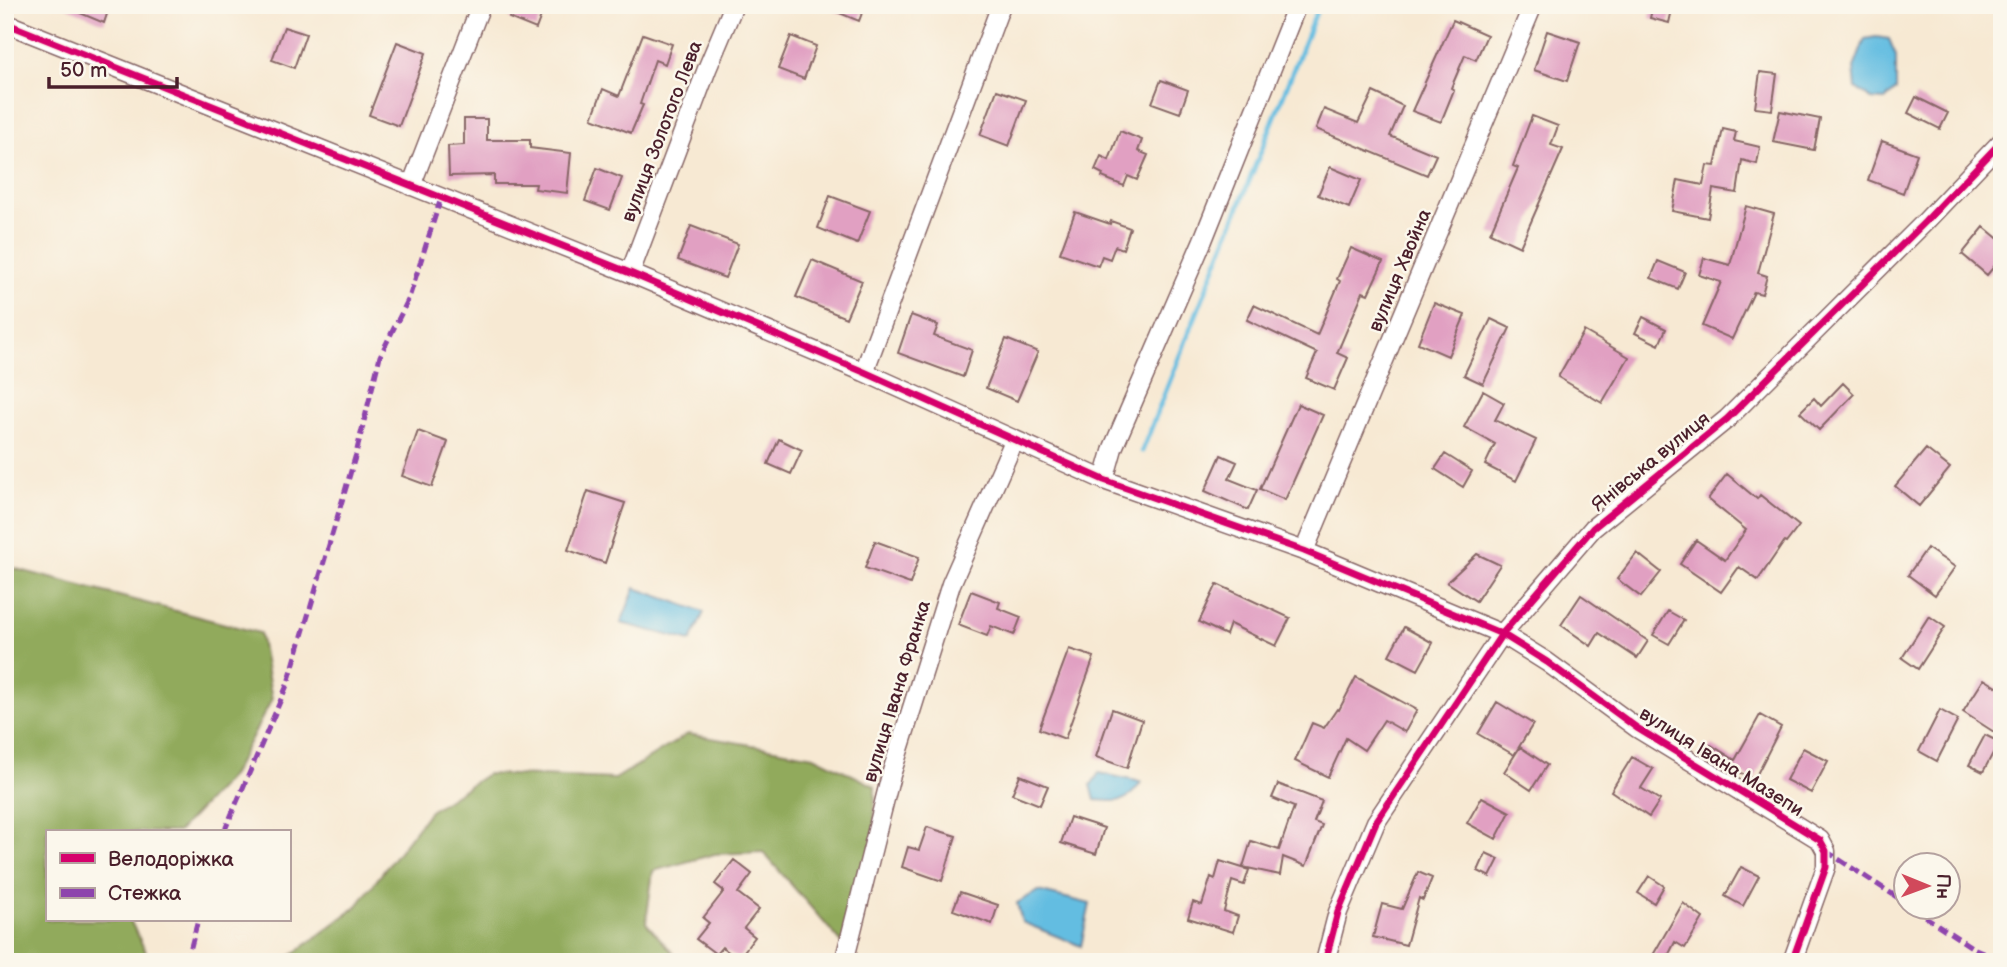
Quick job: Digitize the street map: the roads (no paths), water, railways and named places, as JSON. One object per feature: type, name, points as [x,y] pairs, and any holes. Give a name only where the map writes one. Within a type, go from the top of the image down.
[{"type":"street","points":[[411,186],[481,5]]},
{"type":"street","name":"вулиця Золотого Лева","points":[[630,273],[734,5]]},
{"type":"street","points":[[864,372],[1001,5]]},
{"type":"street","points":[[1104,480],[1113,448],[1203,240],[1297,5]]},
{"type":"street","name":"вулиця Хвойна","points":[[1304,551],[1533,5]]},
{"type":"street","name":"вулиця Івана Мазепи","points":[[5,23],[630,273],[864,372],[1104,480],[1304,551],[1502,634],[1547,662],[1637,728],[1820,840],[1826,851],[1826,867],[1792,962]]},
{"type":"street","name":"Янівська вулиця","points":[[1325,962],[1338,912],[1376,822],[1502,634],[1593,528],[1727,419],[1925,222],[2002,141]]},
{"type":"street","name":"вулиця Івана Франка","points":[[844,962],[891,775],[951,584],[1014,441]]},
{"type":"water","points":[[1865,39],[1889,39],[1896,56],[1896,90],[1885,100],[1871,99],[1856,88],[1854,68]]},
{"type":"water","points":[[635,588],[704,612],[691,641],[621,623]]},
{"type":"water","points":[[1099,773],[1141,782],[1122,800],[1095,800],[1091,785]]},
{"type":"water","points":[[1038,891],[1090,904],[1081,946],[1022,922],[1017,903]]},
{"type":"waterway","points":[[1142,451],[1319,5]]}]
